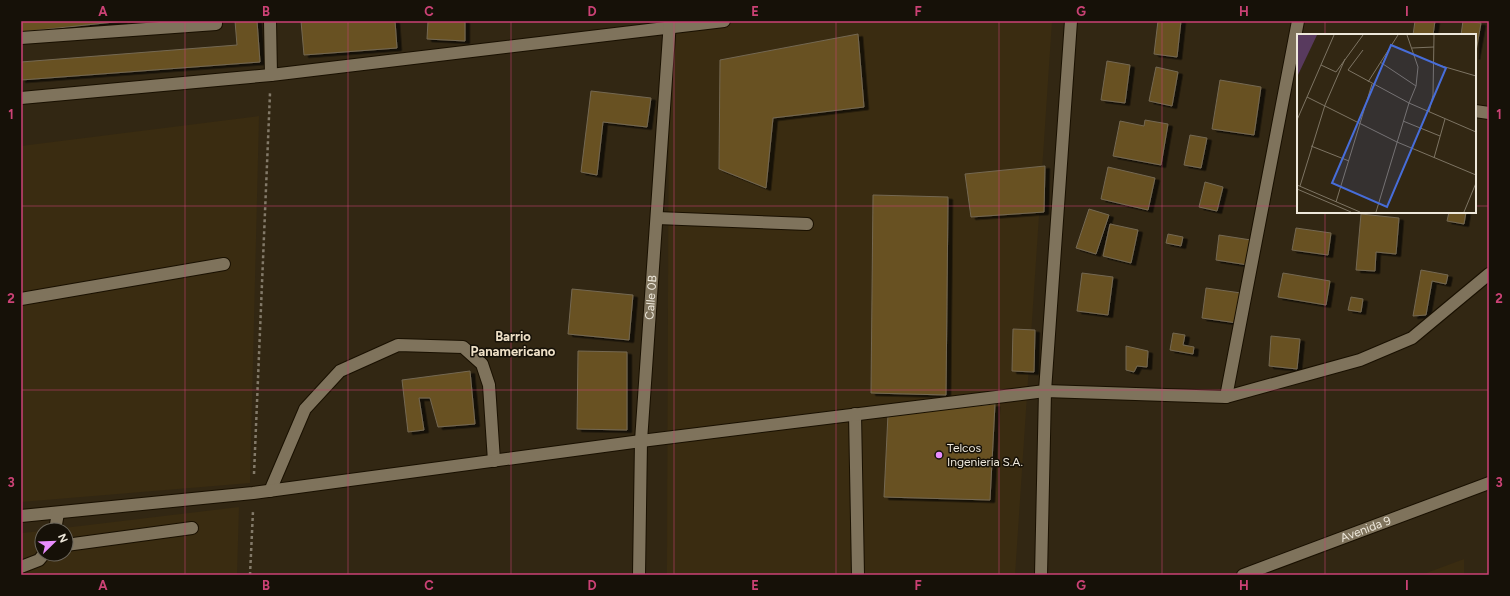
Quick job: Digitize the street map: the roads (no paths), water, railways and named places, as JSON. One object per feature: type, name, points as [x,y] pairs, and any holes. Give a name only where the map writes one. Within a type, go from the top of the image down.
[{"type":"street","points":[[21,38],[216,24],[216,21]]},
{"type":"street","points":[[270,21],[271,75]]},
{"type":"street","points":[[21,98],[271,75],[670,24],[724,21]]},
{"type":"street","points":[[1041,575],[1045,391],[1071,21]]},
{"type":"street","points":[[1226,397],[1293,79],[1298,21]]},
{"type":"street","name":"Calle 0B","points":[[639,575],[641,441],[670,24]]},
{"type":"street","points":[[1476,111],[1489,113]]},
{"type":"street","points":[[656,218],[807,224]]},
{"type":"street","points":[[21,299],[224,264]]},
{"type":"street","points":[[21,516],[270,491],[641,441],[1045,391],[1226,397],[1360,360],[1412,338],[1489,274]]},
{"type":"street","points":[[270,491],[305,409],[340,371],[398,345],[462,347],[482,364],[489,385],[494,461]]},
{"type":"street","points":[[855,414],[858,575]]},
{"type":"street","name":"Avenida 9","points":[[1243,575],[1489,483]]},
{"type":"street","points":[[56,522],[58,513]]},
{"type":"street","points":[[74,544],[192,528]]},
{"type":"street","points":[[21,567],[34,562]]},
{"type":"place","name":"Telcos Ingenieria S.A.","points":[[939,455]]},
{"type":"district","name":"Barrio Panamericano","points":[[513,344]]}]
